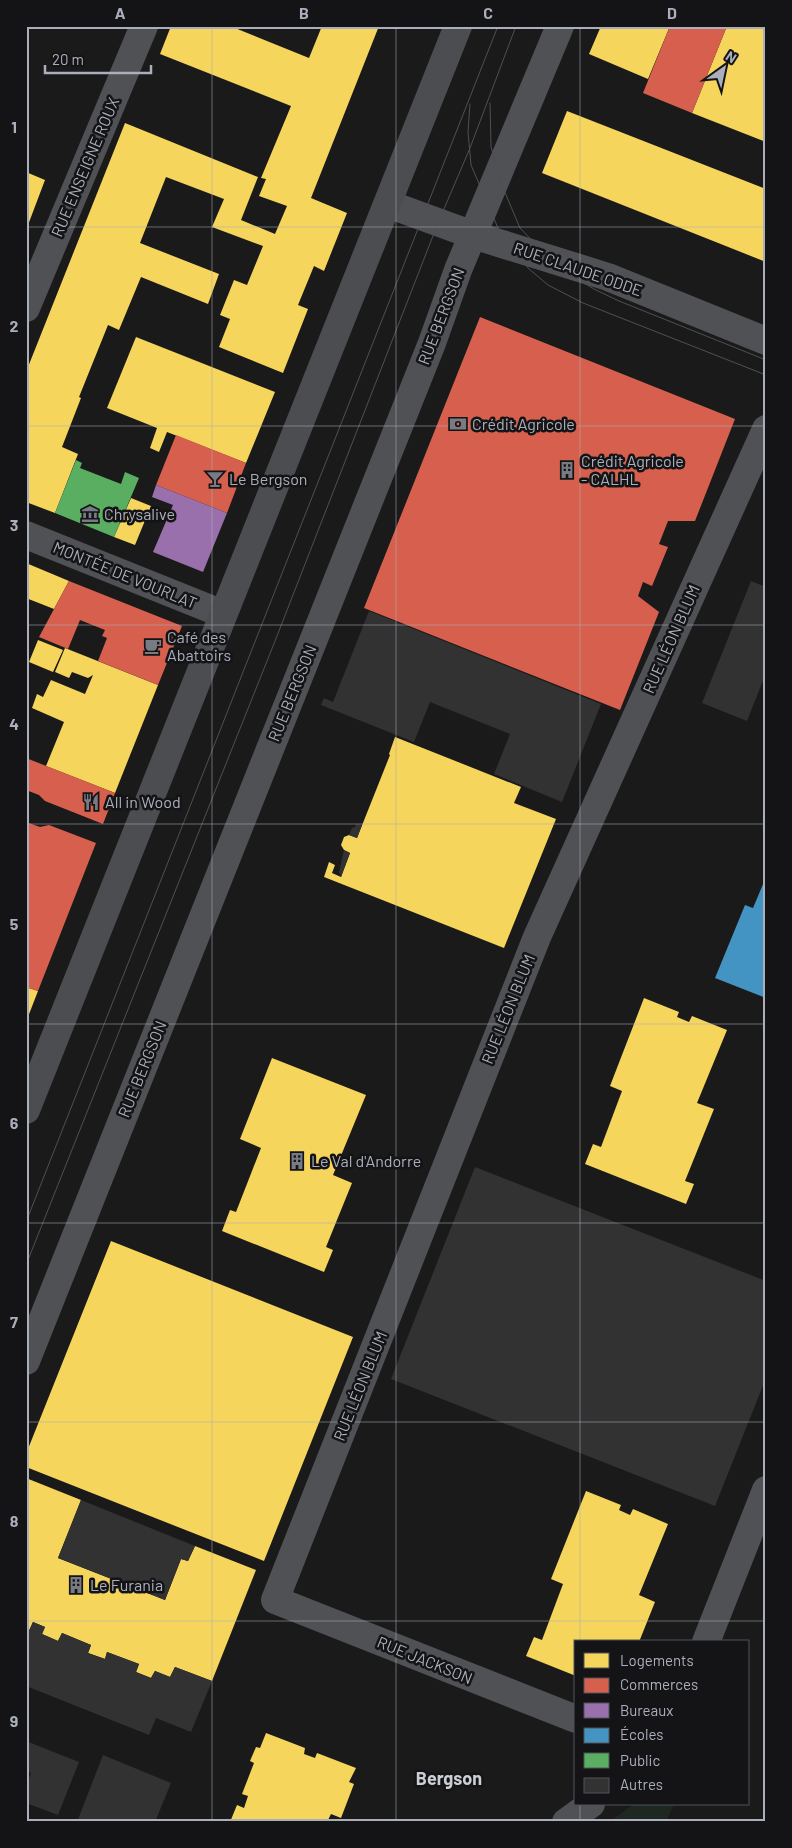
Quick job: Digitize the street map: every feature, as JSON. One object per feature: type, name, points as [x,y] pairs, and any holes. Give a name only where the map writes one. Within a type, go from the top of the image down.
[{"type":"main road","points":[[26,1110],[458,26]]},
{"type":"street","name":"RUE ENSEIGNE ROUX","points":[[26,308],[144,26]]},
{"type":"street","name":"RUE BERGSON","points":[[26,1361],[473,235],[560,26]]},
{"type":"street","name":"RUE CLAUDE ODDE","points":[[388,204],[473,235],[608,277],[766,341]]},
{"type":"street","name":"RUE LÉON BLUM","points":[[275,1600],[537,937],[766,429]]},
{"type":"street","name":"MONTÉE DE VOURLAT","points":[[26,535],[224,614]]},
{"type":"street","points":[[707,1640],[766,1490]]},
{"type":"street","name":"RUE JACKSON","points":[[275,1600],[574,1718]]},
{"type":"street","points":[[566,1822],[587,1806]]},
{"type":"shaded area","points":[[631,1806],[673,1806],[666,1822],[609,1822]]},
{"type":"building: Logements","points":[[171,26],[230,26],[309,58],[322,26],[379,26],[311,198],[347,213],[324,271],[314,266],[298,305],[308,309],[283,373],[219,347],[230,319],[220,315],[234,280],[247,285],[263,246],[212,227],[224,199],[166,177],[140,243],[219,274],[208,304],[141,277],[119,330],[108,325],[79,397],[81,398],[62,447],[78,454],[55,513],[26,502],[26,372],[125,123],[258,177],[241,220],[275,234],[287,206],[259,196],[266,179],[261,178],[291,106],[160,54]]},
{"type":"building: Logements","points":[[601,26],[670,26],[648,79],[589,54]]},
{"type":"building: Logements","points":[[727,26],[766,26],[766,142],[692,113]]},
{"type":"building: Logements","points":[[567,111],[766,189],[766,262],[542,173]]},
{"type":"building: Logements","points":[[26,172],[45,180],[28,225],[26,224]]},
{"type":"building: Logements","points":[[136,337],[275,392],[246,463],[167,432],[159,452],[150,448],[157,428],[107,408]]},
{"type":"building: Logements","points":[[131,498],[151,506],[135,545],[114,537]]},
{"type":"building: Logements","points":[[26,563],[69,581],[54,609],[26,598]]},
{"type":"building: Logements","points":[[38,640],[63,650],[53,672],[29,662]]},
{"type":"building: Logements","points":[[65,648],[158,685],[115,793],[46,766],[64,722],[32,708],[37,694],[43,697],[51,680],[85,694],[93,675],[88,678],[72,672],[69,678],[55,672]]},
{"type":"building: Logements","points":[[395,737],[521,787],[514,803],[556,819],[504,948],[324,877],[329,862],[335,865],[332,873],[341,877],[350,853],[344,850],[341,845],[344,837],[349,835],[357,838],[390,755]]},
{"type":"building: Logements","points":[[26,987],[38,991],[26,1022]]},
{"type":"building: Logements","points":[[644,998],[679,1012],[677,1017],[689,1022],[692,1016],[727,1030],[697,1103],[714,1109],[685,1181],[694,1184],[686,1204],[585,1164],[593,1144],[601,1147],[622,1091],[610,1086]]},
{"type":"building: Logements","name":"Le Val d'Andorre","points":[[272,1058],[366,1095],[333,1175],[352,1183],[326,1247],[333,1250],[324,1272],[222,1231],[230,1210],[236,1212],[261,1148],[240,1139]]},
{"type":"building: Logements","points":[[111,1241],[353,1337],[264,1561],[26,1467],[26,1454]]},
{"type":"building: Logements","name":"Le Furania","points":[[26,1478],[81,1500],[58,1558],[165,1600],[181,1559],[188,1561],[195,1546],[256,1570],[212,1681],[175,1667],[170,1677],[155,1671],[151,1678],[136,1672],[139,1664],[107,1652],[105,1659],[88,1653],[91,1645],[62,1633],[58,1641],[42,1634],[45,1627],[33,1622],[26,1637]]},
{"type":"building: Logements","points":[[586,1491],[621,1505],[619,1510],[630,1515],[633,1509],[668,1524],[639,1595],[655,1602],[640,1640],[574,1640],[574,1675],[526,1656],[534,1637],[542,1640],[563,1584],[551,1579]]},
{"type":"building: Logements","points":[[266,1733],[305,1748],[304,1754],[315,1758],[317,1753],[356,1768],[349,1782],[354,1784],[341,1818],[331,1814],[327,1822],[230,1822],[237,1805],[244,1808],[248,1796],[242,1794],[254,1763],[250,1761],[256,1747],[260,1748]]},
{"type":"building: Commerces","points":[[670,26],[727,26],[692,113],[643,93]]},
{"type":"building: Commerces","name":"Crédit Agricole - CALHL","points":[[480,317],[735,419],[695,521],[668,521],[659,544],[668,547],[652,586],[643,582],[638,596],[659,612],[620,710],[364,608]]},
{"type":"building: Commerces","points":[[176,435],[246,463],[227,513],[156,485]]},
{"type":"building: Commerces","points":[[69,581],[182,626],[158,685],[98,661],[107,638],[102,636],[105,630],[80,620],[68,649],[39,637]]},
{"type":"building: Commerces","points":[[26,758],[115,793],[103,824],[45,801],[39,795],[26,790]]},
{"type":"building: Commerces","points":[[26,822],[40,827],[49,825],[96,843],[38,991],[26,987]]},
{"type":"building: Bureaux","points":[[156,485],[227,513],[203,572],[153,552],[173,505],[152,497]]},
{"type":"building: Écoles","points":[[766,877],[766,998],[715,978],[745,905],[753,908]]},
{"type":"building: Public","points":[[76,460],[82,463],[80,468],[121,484],[125,472],[139,478],[114,537],[55,513]]},
{"type":"building: Autres","points":[[751,581],[766,587],[766,673],[747,721],[702,703]]},
{"type":"building: Autres","points":[[369,611],[601,704],[562,802],[494,774],[510,734],[430,702],[414,742],[321,705],[324,698],[333,702]]},
{"type":"building: Autres","points":[[356,824],[362,825],[357,838],[349,835]]},
{"type":"building: Autres","points":[[344,850],[350,853],[341,877],[339,872]]},
{"type":"building: Autres","points":[[475,1167],[766,1281],[766,1378],[715,1506],[391,1379]]},
{"type":"building: Autres","points":[[81,1500],[195,1546],[188,1561],[181,1559],[165,1600],[58,1558]]},
{"type":"building: Autres","points":[[33,1622],[45,1627],[42,1634],[58,1641],[62,1633],[91,1645],[88,1653],[105,1659],[107,1652],[139,1664],[136,1672],[151,1678],[155,1671],[170,1677],[175,1667],[212,1681],[191,1732],[156,1718],[149,1735],[26,1686],[26,1637]]},
{"type":"building: Autres","points":[[26,1741],[79,1762],[58,1815],[26,1803],[26,1786],[31,1773],[26,1770]]},
{"type":"building: Autres","points":[[103,1755],[171,1783],[155,1822],[77,1822]]},
{"type":"tram line","points":[[26,1222],[498,26]]},
{"type":"tram line","points":[[26,1265],[277,636],[438,223],[470,148],[516,26]]},
{"type":"tram line","points":[[490,103],[491,146],[498,176],[520,228],[548,257],[566,272],[619,301],[766,360]]},
{"type":"tram line","points":[[470,104],[468,132],[471,165],[501,235],[528,268],[548,285],[583,303],[766,375]]},
{"type":"place","name":"Crédit Agricole","points":[[458,424]]},
{"type":"place","name":"Crédit Agricole - CALHL","points":[[567,470]]},
{"type":"place","name":"Le Bergson","points":[[215,479]]},
{"type":"place","name":"Chrysalive","points":[[90,514]]},
{"type":"place","name":"Café des Abattoirs","points":[[153,646]]},
{"type":"place","name":"All in Wood","points":[[91,802]]},
{"type":"place","name":"Le Val d'Andorre","points":[[297,1161]]},
{"type":"place","name":"Le Furania","points":[[76,1585]]},
{"type":"district","name":"Bergson","points":[[449,1779]]}]
